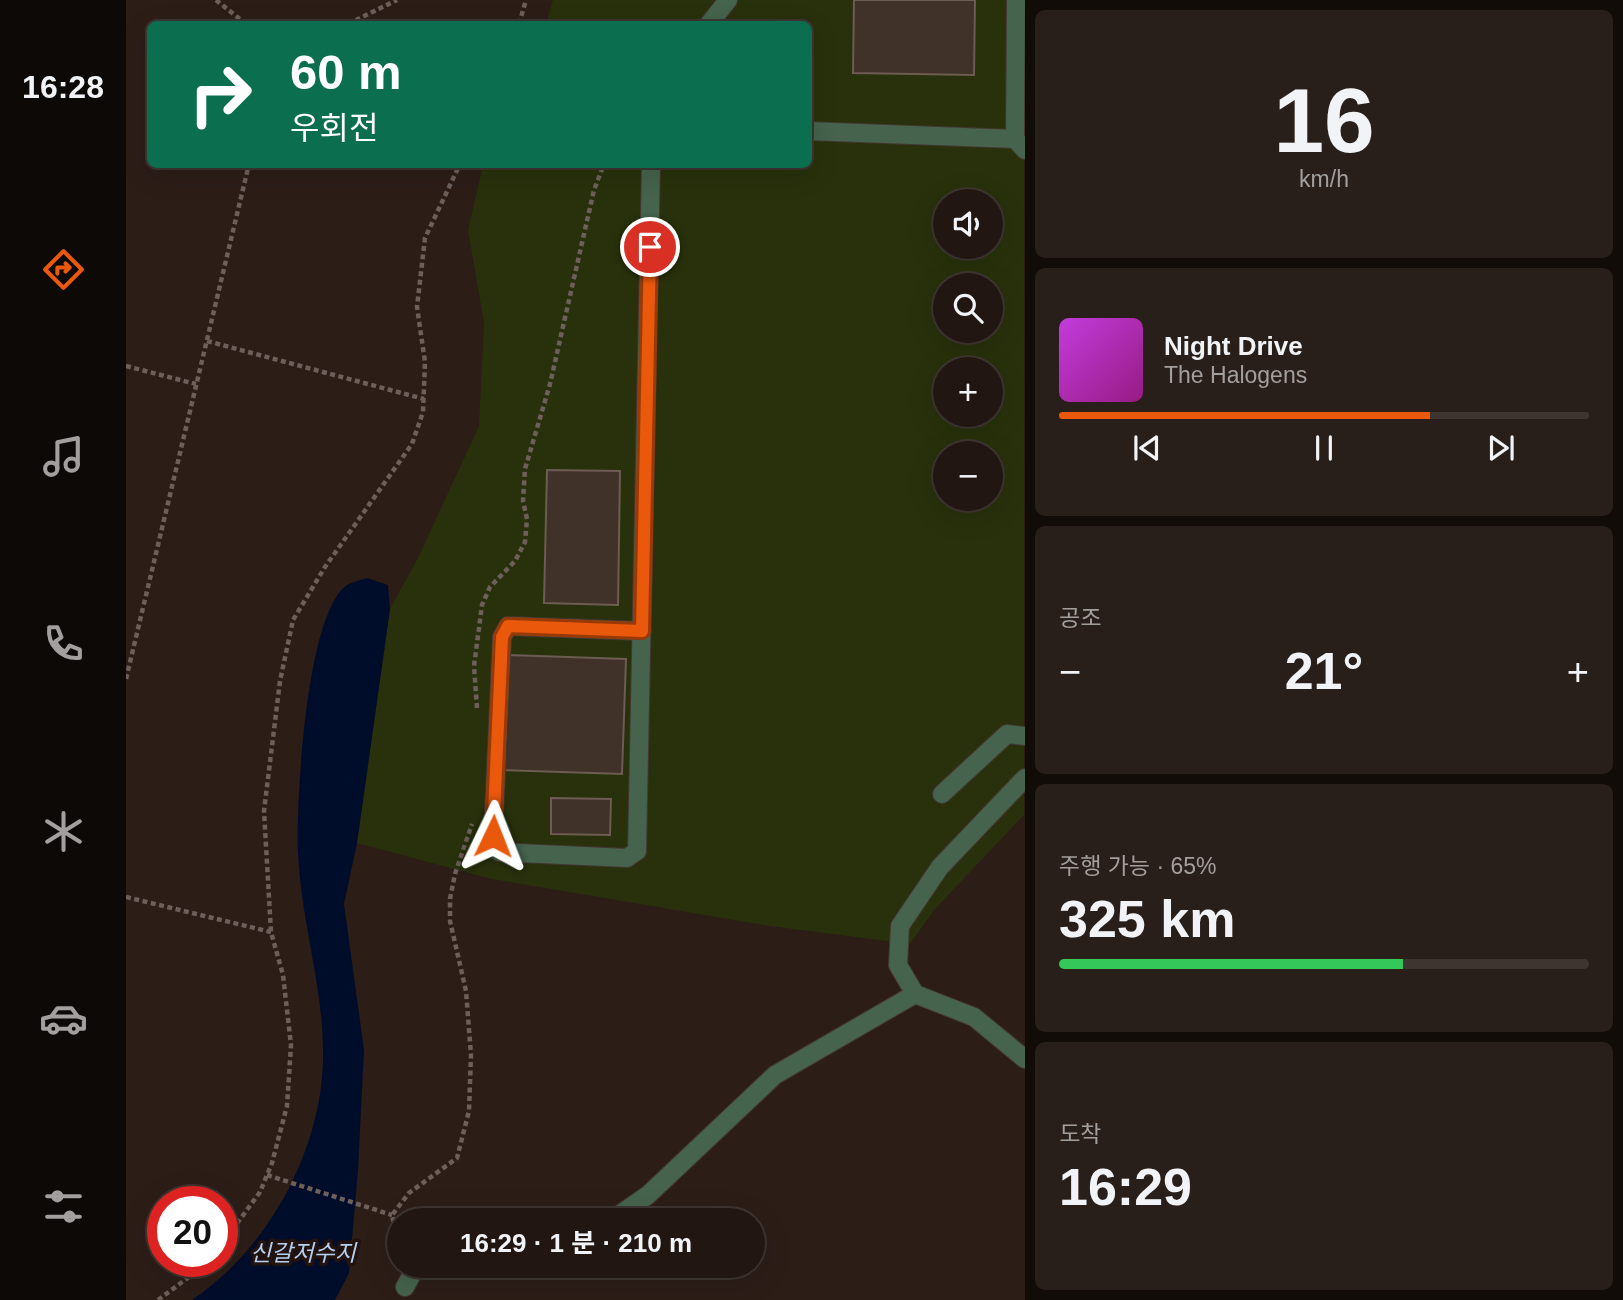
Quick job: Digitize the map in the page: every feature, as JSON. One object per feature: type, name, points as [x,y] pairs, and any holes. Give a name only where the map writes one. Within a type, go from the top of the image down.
[{"type":"street","points":[[711,21],[728,0]]},
{"type":"street","points":[[812,131],[1020,144],[1016,0]]},
{"type":"street","points":[[642,631],[508,626],[502,637],[494,822],[494,846],[499,852],[627,858],[637,851],[642,631],[651,168]]},
{"type":"street","points":[[942,794],[1007,734],[1024,736]]},
{"type":"street","points":[[1024,778],[940,867],[900,926],[898,965],[915,994],[974,1017],[1024,1059]]},
{"type":"street","points":[[629,1208],[648,1195],[775,1075],[915,994]]},
{"type":"street","points":[[405,1287],[410,1278]]},
{"type":"path","points":[[216,0],[242,21]]},
{"type":"path","points":[[354,21],[397,0]]},
{"type":"path","points":[[520,21],[526,0]]},
{"type":"path","points":[[126,679],[248,168]]},
{"type":"path","points":[[238,1222],[260,1192],[287,1107],[291,1045],[283,975],[271,932],[264,811],[280,681],[293,620],[325,567],[412,444],[423,412],[424,399],[425,362],[417,307],[425,238],[458,168]]},
{"type":"path","points":[[207,341],[424,399]]},
{"type":"path","points":[[126,366],[197,384]]},
{"type":"path","points":[[126,897],[271,932]]},
{"type":"path","points":[[267,1175],[387,1213]]},
{"type":"path","points":[[158,1300],[189,1277]]},
{"type":"green space","points":[[553,0],[1024,0],[1024,815],[935,909],[910,944],[770,926],[492,879],[357,843],[390,609],[418,558],[479,426],[484,323],[468,230],[482,168],[812,168],[812,21],[547,21]]},
{"type":"water","name":"신갈저수지","points":[[367,578],[388,585],[390,609],[357,843],[344,904],[364,1050],[349,1273],[335,1300],[192,1300],[220,1277],[238,1277],[238,1261],[259,1236],[292,1183],[314,1124],[323,1063],[322,1033],[320,1003],[300,882],[299,793],[306,710],[322,632],[333,602],[347,585]]},
{"type":"building","points":[[854,0],[975,0],[974,75],[853,73]]},
{"type":"building","points":[[547,470],[620,471],[618,605],[544,603]]},
{"type":"building","points":[[507,655],[626,659],[622,774],[504,770]]},
{"type":"building","points":[[551,798],[611,799],[610,835],[551,834]]},
{"type":"route","points":[[493,836],[502,637],[508,626],[642,631],[650,247]]}]
